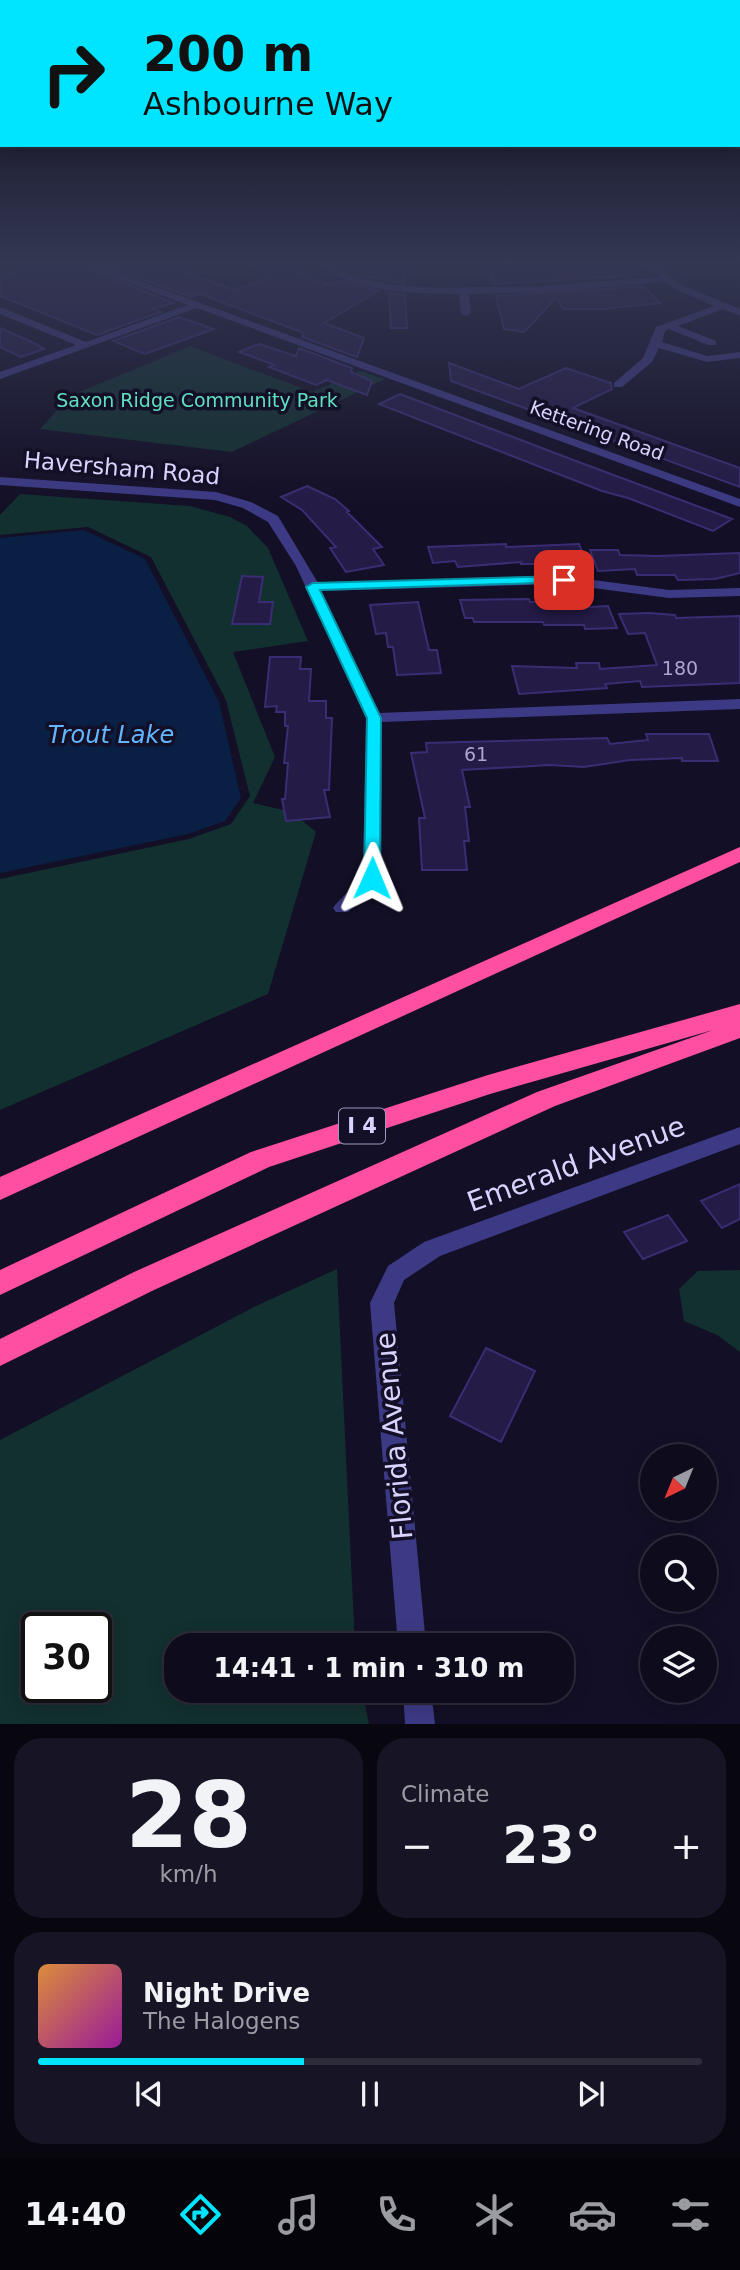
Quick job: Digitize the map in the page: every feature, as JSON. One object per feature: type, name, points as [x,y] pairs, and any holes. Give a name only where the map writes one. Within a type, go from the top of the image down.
[{"type":"highway","points":[[0,1189],[740,854]]},
{"type":"highway","name":"I 4","points":[[0,1283],[260,1160],[488,1085],[740,1013]]},
{"type":"highway","points":[[0,1353],[144,1281],[546,1099],[740,1029]]},
{"type":"street","name":"Kettering Road","points":[[304,344],[740,503]]},
{"type":"street","points":[[618,385],[648,360],[655,344]]},
{"type":"street","points":[[662,344],[698,360],[724,360],[740,355]]},
{"type":"street","points":[[0,376],[85,345]]},
{"type":"street","name":"Haversham Road","points":[[0,481],[179,492],[233,501],[273,519],[282,530],[313,587],[374,718],[372,878],[342,908]]},
{"type":"street","points":[[313,587],[564,580],[669,594],[740,592]]},
{"type":"street","points":[[374,718],[740,704]]},
{"type":"street","name":"Emerald Avenue","points":[[432,1249],[740,1135]]},
{"type":"street","name":"Florida Avenue","points":[[411,1633],[382,1303],[396,1273],[432,1249]]},
{"type":"street","points":[[418,1703],[420,1724]]},
{"type":"green space","name":"Saxon Ridge Community Park","points":[[190,346],[312,392],[360,371],[385,379],[232,452],[40,429],[70,396]]},
{"type":"green space","points":[[20,494],[190,506],[230,517],[247,526],[268,548],[308,641],[233,652],[275,757],[253,803],[292,812],[316,832],[268,994],[0,1110],[0,879],[189,839],[231,824],[250,796],[226,700],[151,557],[88,527],[0,535],[0,515]]},
{"type":"green space","points":[[337,1269],[354,1633],[164,1633],[164,1703],[365,1703],[369,1724],[0,1724],[0,1440],[256,1306]]},
{"type":"green space","points":[[740,1270],[740,1352],[717,1335],[684,1321],[679,1289],[698,1271]]},
{"type":"water","name":"Trout Lake","points":[[84,530],[145,559],[219,702],[241,798],[225,821],[188,834],[0,873],[0,538]]},
{"type":"building","points":[[0,344],[36,344],[44,349],[21,357],[0,347]]},
{"type":"building","points":[[122,344],[171,344],[145,354]]},
{"type":"building","points":[[260,344],[296,356],[299,348],[352,368],[351,372],[372,381],[367,395],[327,380],[316,385],[269,367],[275,365],[239,352]]},
{"type":"building","points":[[322,344],[362,344],[357,357]]},
{"type":"building","points":[[449,363],[519,389],[566,368],[611,383],[612,389],[573,408],[740,468],[740,487],[451,381]]},
{"type":"building","points":[[400,394],[732,519],[713,531],[379,404]]},
{"type":"building","points":[[307,486],[335,499],[349,511],[347,512],[382,547],[373,549],[384,565],[346,572],[330,548],[336,547],[302,510],[281,497]]},
{"type":"building","points":[[506,544],[506,547],[579,544],[587,564],[521,562],[458,567],[455,561],[433,563],[428,547]]},
{"type":"building","points":[[590,550],[618,550],[620,555],[658,556],[740,553],[740,573],[715,579],[678,580],[675,575],[637,575],[635,569],[598,571]]},
{"type":"building","points":[[242,576],[263,577],[259,602],[273,602],[270,624],[232,624]]},
{"type":"building","points":[[529,599],[530,602],[569,602],[570,608],[608,606],[617,628],[585,629],[584,625],[544,625],[543,622],[474,622],[473,618],[465,618],[460,600]]},
{"type":"building","points":[[418,602],[429,650],[437,650],[441,673],[397,675],[393,647],[388,647],[386,633],[376,634],[370,605]]},
{"type":"building","points":[[619,614],[675,615],[676,618],[740,616],[740,683],[642,687],[640,681],[605,684],[607,688],[519,694],[512,666],[577,668],[576,663],[599,663],[600,669],[657,665],[645,633],[628,634]]},
{"type":"building","points":[[270,657],[301,657],[300,669],[311,669],[309,701],[326,701],[326,718],[332,718],[329,790],[324,790],[330,817],[286,821],[282,799],[285,799],[288,763],[284,763],[288,726],[285,726],[285,712],[276,712],[277,706],[265,707]]},
{"type":"building","points":[[646,734],[709,734],[718,761],[682,761],[682,758],[630,760],[584,767],[550,765],[462,770],[470,807],[465,807],[469,841],[464,841],[467,870],[422,870],[419,818],[425,818],[411,753],[427,752],[426,743],[607,738],[610,744],[648,740]]},
{"type":"building","points":[[740,1184],[740,1219],[722,1228],[701,1201]]},
{"type":"building","points":[[668,1215],[687,1241],[643,1259],[624,1232]]},
{"type":"building","points":[[486,1348],[535,1371],[501,1442],[450,1416]]},
{"type":"route","points":[[372,878],[374,718],[313,587],[564,580]]}]
